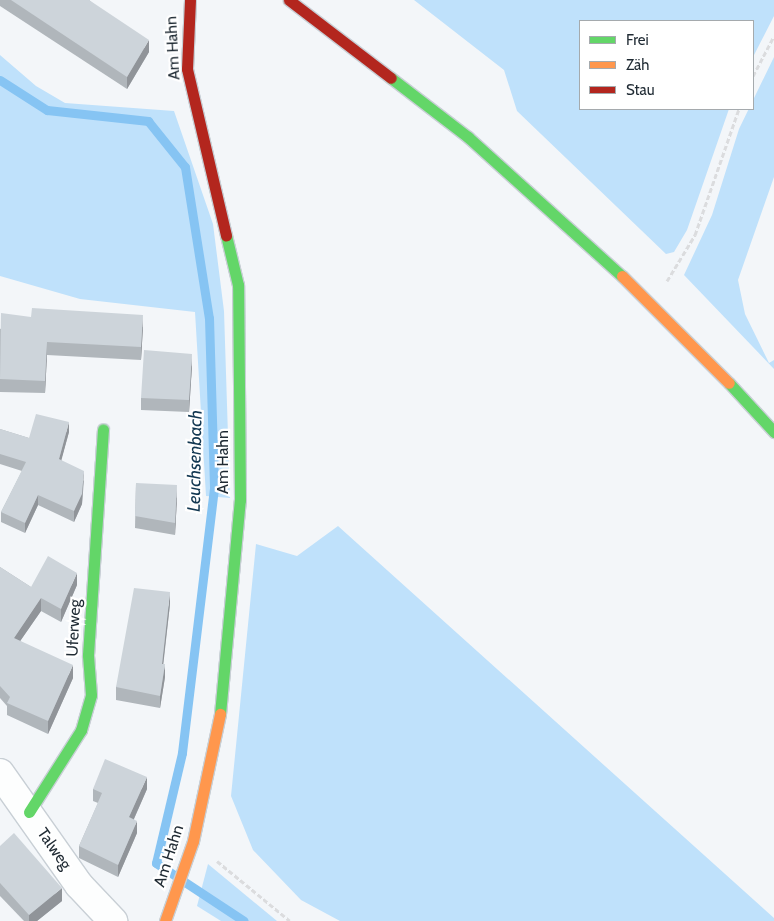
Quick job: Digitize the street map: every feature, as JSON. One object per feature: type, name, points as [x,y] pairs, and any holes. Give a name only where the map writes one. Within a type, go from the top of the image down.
[{"type":"street","name":"Am Hahn","points":[[165,921],[193,840],[218,726],[240,500],[238,285],[187,69],[190,0]]},
{"type":"street","points":[[289,0],[468,138],[652,305],[774,432]]},
{"type":"street","name":"Uferweg","points":[[29,812],[81,730],[90,695],[88,655],[103,429]]},
{"type":"street","name":"Talweg","points":[[0,773],[79,885],[113,921]]},
{"type":"path","points":[[754,74],[774,36]]},
{"type":"path","points":[[652,305],[695,235],[739,110]]},
{"type":"path","points":[[193,840],[290,921]]},
{"type":"shaded area","points":[[414,0],[774,0],[774,16],[754,55],[754,20],[579,20],[579,110],[729,110],[687,230],[674,252],[666,254],[517,111],[504,70]]},
{"type":"shaded area","points":[[0,55],[36,86],[65,103],[174,111],[213,224],[224,311],[230,498],[206,496],[195,312],[80,299],[0,276]]},
{"type":"shaded area","points":[[774,57],[774,177],[738,280],[745,314],[769,363],[774,360],[774,369],[684,275],[712,215],[739,129],[748,110],[754,110],[754,98]]},
{"type":"shaded area","points":[[338,526],[774,918],[774,921],[340,921],[301,900],[253,850],[231,796],[256,544],[297,556]]},
{"type":"shaded area","points":[[208,864],[277,921],[221,921],[197,906]]},
{"type":"building","points":[[11,0],[89,0],[149,40],[127,77]]},
{"type":"building","points":[[32,308],[143,315],[141,347],[47,342],[45,381],[0,379],[1,313],[31,317]]},
{"type":"building","points":[[144,350],[192,354],[189,400],[141,398]]},
{"type":"building","points":[[36,414],[69,422],[59,459],[84,471],[82,494],[74,511],[38,495],[25,523],[1,512],[26,462],[0,454],[0,429],[29,438]]},
{"type":"building","points":[[136,483],[177,485],[175,523],[135,516]]},
{"type":"building","points":[[48,556],[77,573],[61,609],[41,598],[14,638],[73,665],[48,721],[7,703],[10,697],[0,686],[0,567],[31,587]]},
{"type":"building","points":[[134,588],[170,592],[162,664],[165,664],[160,696],[116,687]]},
{"type":"building","points":[[105,759],[147,777],[129,817],[137,821],[118,865],[79,846],[102,793],[93,789]]},
{"type":"building","points":[[14,833],[62,888],[29,915],[0,883],[0,846]]},
{"type":"waterway","name":"Leuchsenbach","points":[[0,80],[47,110],[148,121],[185,167],[209,318],[214,488],[182,753],[156,863],[244,921]]},
{"type":"traffic: fast","points":[[391,78],[468,137],[622,276]]},
{"type":"traffic: fast","points":[[220,714],[240,500],[238,285],[226,235]]},
{"type":"traffic: fast","points":[[729,383],[774,432]]},
{"type":"traffic: fast","points":[[29,812],[81,730],[91,695],[88,655],[103,429]]},
{"type":"traffic: slow","points":[[622,276],[729,383]]},
{"type":"traffic: slow","points":[[165,921],[193,841],[220,714]]},
{"type":"traffic: jam","points":[[190,0],[187,69],[226,235]]},
{"type":"traffic: jam","points":[[289,0],[391,78]]}]
